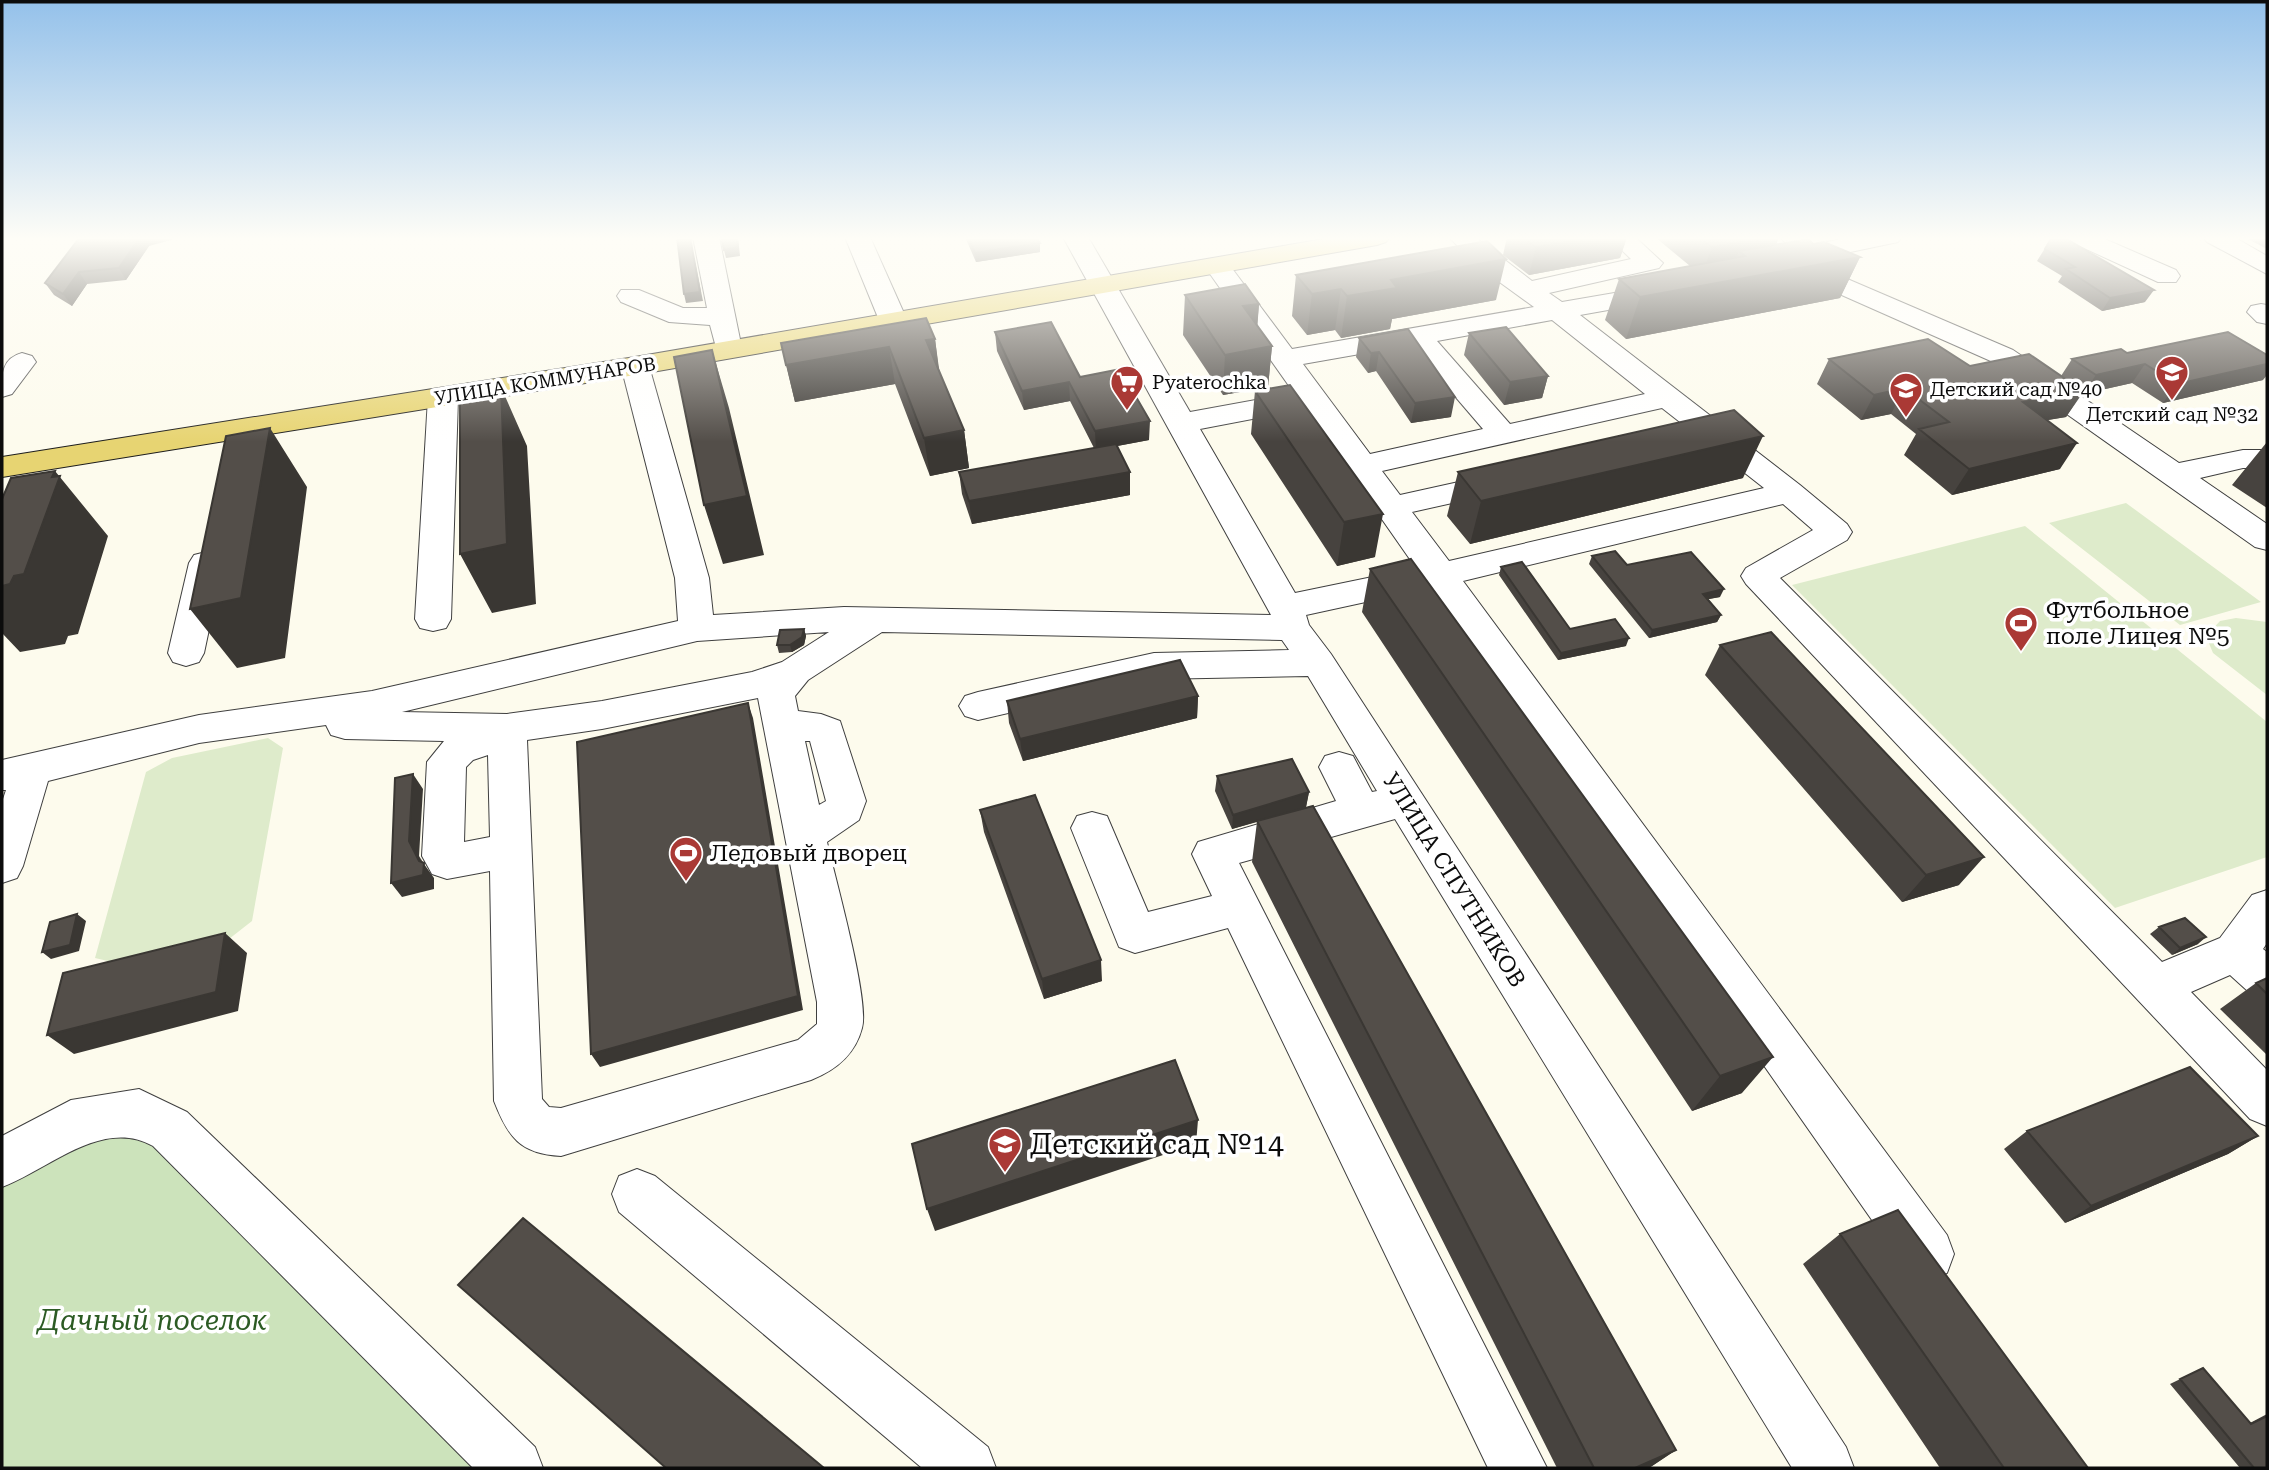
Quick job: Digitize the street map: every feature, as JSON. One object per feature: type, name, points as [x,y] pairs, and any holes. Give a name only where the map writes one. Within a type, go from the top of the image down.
[{"type":"main road","name":"УЛИЦА КОММУНАРОВ","points":[[2,467],[233,443],[443,398],[973,306]]},
{"type":"street","points":[[654,306],[679,316],[721,317]]},
{"type":"street","points":[[719,306],[728,349]]},
{"type":"street","points":[[887,306],[893,320]]},
{"type":"street","name":"УЛИЦА СПУТНИКОВ","points":[[1117,306],[1289,618],[1318,663],[1383,805],[1825,1468]]},
{"type":"street","points":[[1246,306],[1952,1287]]},
{"type":"street","points":[[1550,306],[1789,492],[1835,533],[1758,576],[2267,1103]]},
{"type":"street","points":[[1284,359],[1587,306]]},
{"type":"street","points":[[1887,306],[2003,356],[2267,539]]},
{"type":"street","points":[[1418,336],[1504,435]]},
{"type":"street","points":[[2,388],[22,362]]},
{"type":"street","points":[[635,366],[692,578],[697,629]]},
{"type":"street","points":[[433,619],[443,398]]},
{"type":"street","points":[[1360,466],[1667,398]]},
{"type":"street","points":[[1181,423],[1311,399]]},
{"type":"street","points":[[1674,444],[1714,435]]},
{"type":"street","points":[[2174,474],[2243,459],[2267,458]]},
{"type":"street","points":[[1390,508],[1539,474]]},
{"type":"street","points":[[2,866],[17,773],[200,729],[372,705],[697,629],[876,619],[1066,621],[1289,618],[1439,575],[1789,492]]},
{"type":"street","points":[[186,653],[212,535]]},
{"type":"street","points":[[507,731],[519,1101],[526,1121],[540,1132],[561,1132],[811,1058],[835,1041],[841,1020],[840,1002],[776,696],[782,683],[795,671],[876,619]]},
{"type":"street","points":[[978,706],[1154,666],[1318,663]]},
{"type":"street","points":[[200,729],[309,723],[507,731],[756,685],[795,671]]},
{"type":"street","points":[[507,731],[459,750],[447,762],[443,856],[447,862],[511,850]]},
{"type":"street","points":[[1339,767],[1383,805]]},
{"type":"street","points":[[1383,805],[1213,854],[1518,1468]]},
{"type":"street","points":[[1093,828],[1135,934],[1240,907]]},
{"type":"street","points":[[2155,986],[2252,966],[2267,908]]},
{"type":"street","points":[[2,1163],[71,1124],[139,1112],[170,1129],[514,1468]]},
{"type":"street","points":[[637,1194],[967,1468]]},
{"type":"green space","points":[[2126,503],[2261,602],[2180,625],[2049,523]]},
{"type":"green space","name":"Футбольное поле Лицея №5","points":[[2025,526],[2267,722],[2267,857],[2115,908],[1792,585]]},
{"type":"green space","points":[[2236,618],[2267,622],[2267,695],[2213,653],[2206,636],[2220,621]]},
{"type":"green space","points":[[268,738],[283,748],[252,921],[229,939],[125,965],[95,958],[146,772],[172,758]]},
{"type":"green space","name":"Дачный поселок","points":[[71,1124],[170,1129],[514,1468],[2,1468],[2,1163]]},
{"type":"building","points":[[1192,306],[1246,306],[1243,306],[1272,346],[1225,355]]},
{"type":"building","points":[[926,318],[935,339],[926,340],[964,430],[924,438],[889,347],[786,365],[781,343]]},
{"type":"building","points":[[1051,322],[1080,377],[1120,369],[1150,421],[1095,431],[1069,382],[1022,391],[995,332]]},
{"type":"building","points":[[1506,327],[1548,376],[1510,382],[1469,333]]},
{"type":"building","points":[[1408,329],[1455,397],[1415,403],[1379,352],[1371,353],[1359,338]]},
{"type":"building","points":[[2228,332],[2267,355],[2267,364],[2177,384],[2145,364],[2096,375],[2072,359],[2121,349],[2127,353]]},
{"type":"building","points":[[1928,339],[1970,366],[2029,354],[2083,391],[2023,402],[2077,443],[1969,469],[1919,429],[1949,422],[1904,388],[1874,395],[1829,359]]},
{"type":"building","points":[[712,350],[747,496],[704,505],[674,357]]},
{"type":"building","points":[[1290,385],[1383,514],[1344,522],[1255,391]]},
{"type":"building","points":[[501,387],[507,544],[460,554],[460,394]]},
{"type":"building","points":[[1734,410],[1763,436],[1481,501],[1458,472]]},
{"type":"building","points":[[270,428],[241,598],[190,609],[226,436]]},
{"type":"building","points":[[1116,444],[1130,472],[969,501],[959,472]]},
{"type":"building","points":[[55,471],[52,477],[60,476],[24,574],[14,576],[10,584],[2,586],[2,499],[11,478]]},
{"type":"building","points":[[1615,551],[1627,565],[1691,552],[1724,589],[1703,594],[1721,615],[1652,630],[1592,556]]},
{"type":"building","points":[[1411,559],[1773,1057],[1720,1076],[1370,569]]},
{"type":"building","points":[[1522,562],[1570,629],[1615,619],[1629,638],[1561,653],[1501,567]]},
{"type":"building","points":[[804,629],[802,637],[790,645],[777,645],[780,630]]},
{"type":"building","points":[[1771,632],[1984,857],[1926,875],[1720,645]]},
{"type":"building","points":[[1180,660],[1198,696],[1020,739],[1007,701]]},
{"type":"building","name":"Ледовый дворец","points":[[748,703],[798,996],[591,1054],[577,742]]},
{"type":"building","points":[[1292,759],[1309,792],[1233,815],[1217,776]]},
{"type":"building","points":[[413,774],[409,841],[419,861],[424,863],[423,875],[391,883],[395,778]]},
{"type":"building","points":[[1035,795],[1101,960],[1042,979],[980,810]]},
{"type":"building","points":[[1313,806],[1676,1450],[1635,1468],[1594,1468],[1257,821]]},
{"type":"building","points":[[77,914],[70,945],[42,952],[50,922]]},
{"type":"building","points":[[2185,918],[2206,937],[2180,948],[2159,927]]},
{"type":"building","points":[[225,933],[216,992],[47,1035],[63,973]]},
{"type":"building","points":[[2267,978],[2267,994],[2256,983]]},
{"type":"building","points":[[1175,1060],[1198,1120],[927,1209],[912,1144]]},
{"type":"building","points":[[2190,1067],[2258,1136],[2091,1206],[2027,1131]]},
{"type":"building","points":[[1898,1210],[2088,1468],[2004,1468],[1840,1234]]},
{"type":"building","points":[[523,1218],[824,1468],[666,1468],[458,1285]]},
{"type":"building","points":[[2203,1368],[2251,1424],[2267,1416],[2267,1468],[2254,1468],[2180,1379]]},
{"type":"place","name":"Детский сад №32","points":[[2172,402]]},
{"type":"place","name":"Pyaterochka","points":[[1127,412]]},
{"type":"place","name":"Детский сад №40","points":[[1906,419]]},
{"type":"place","name":"Футбольное поле Лицея №5","points":[[2021,653]]},
{"type":"place","name":"Ледовый дворец","points":[[686,883]]},
{"type":"place","name":"Детский сад №14","points":[[1005,1174]]}]
